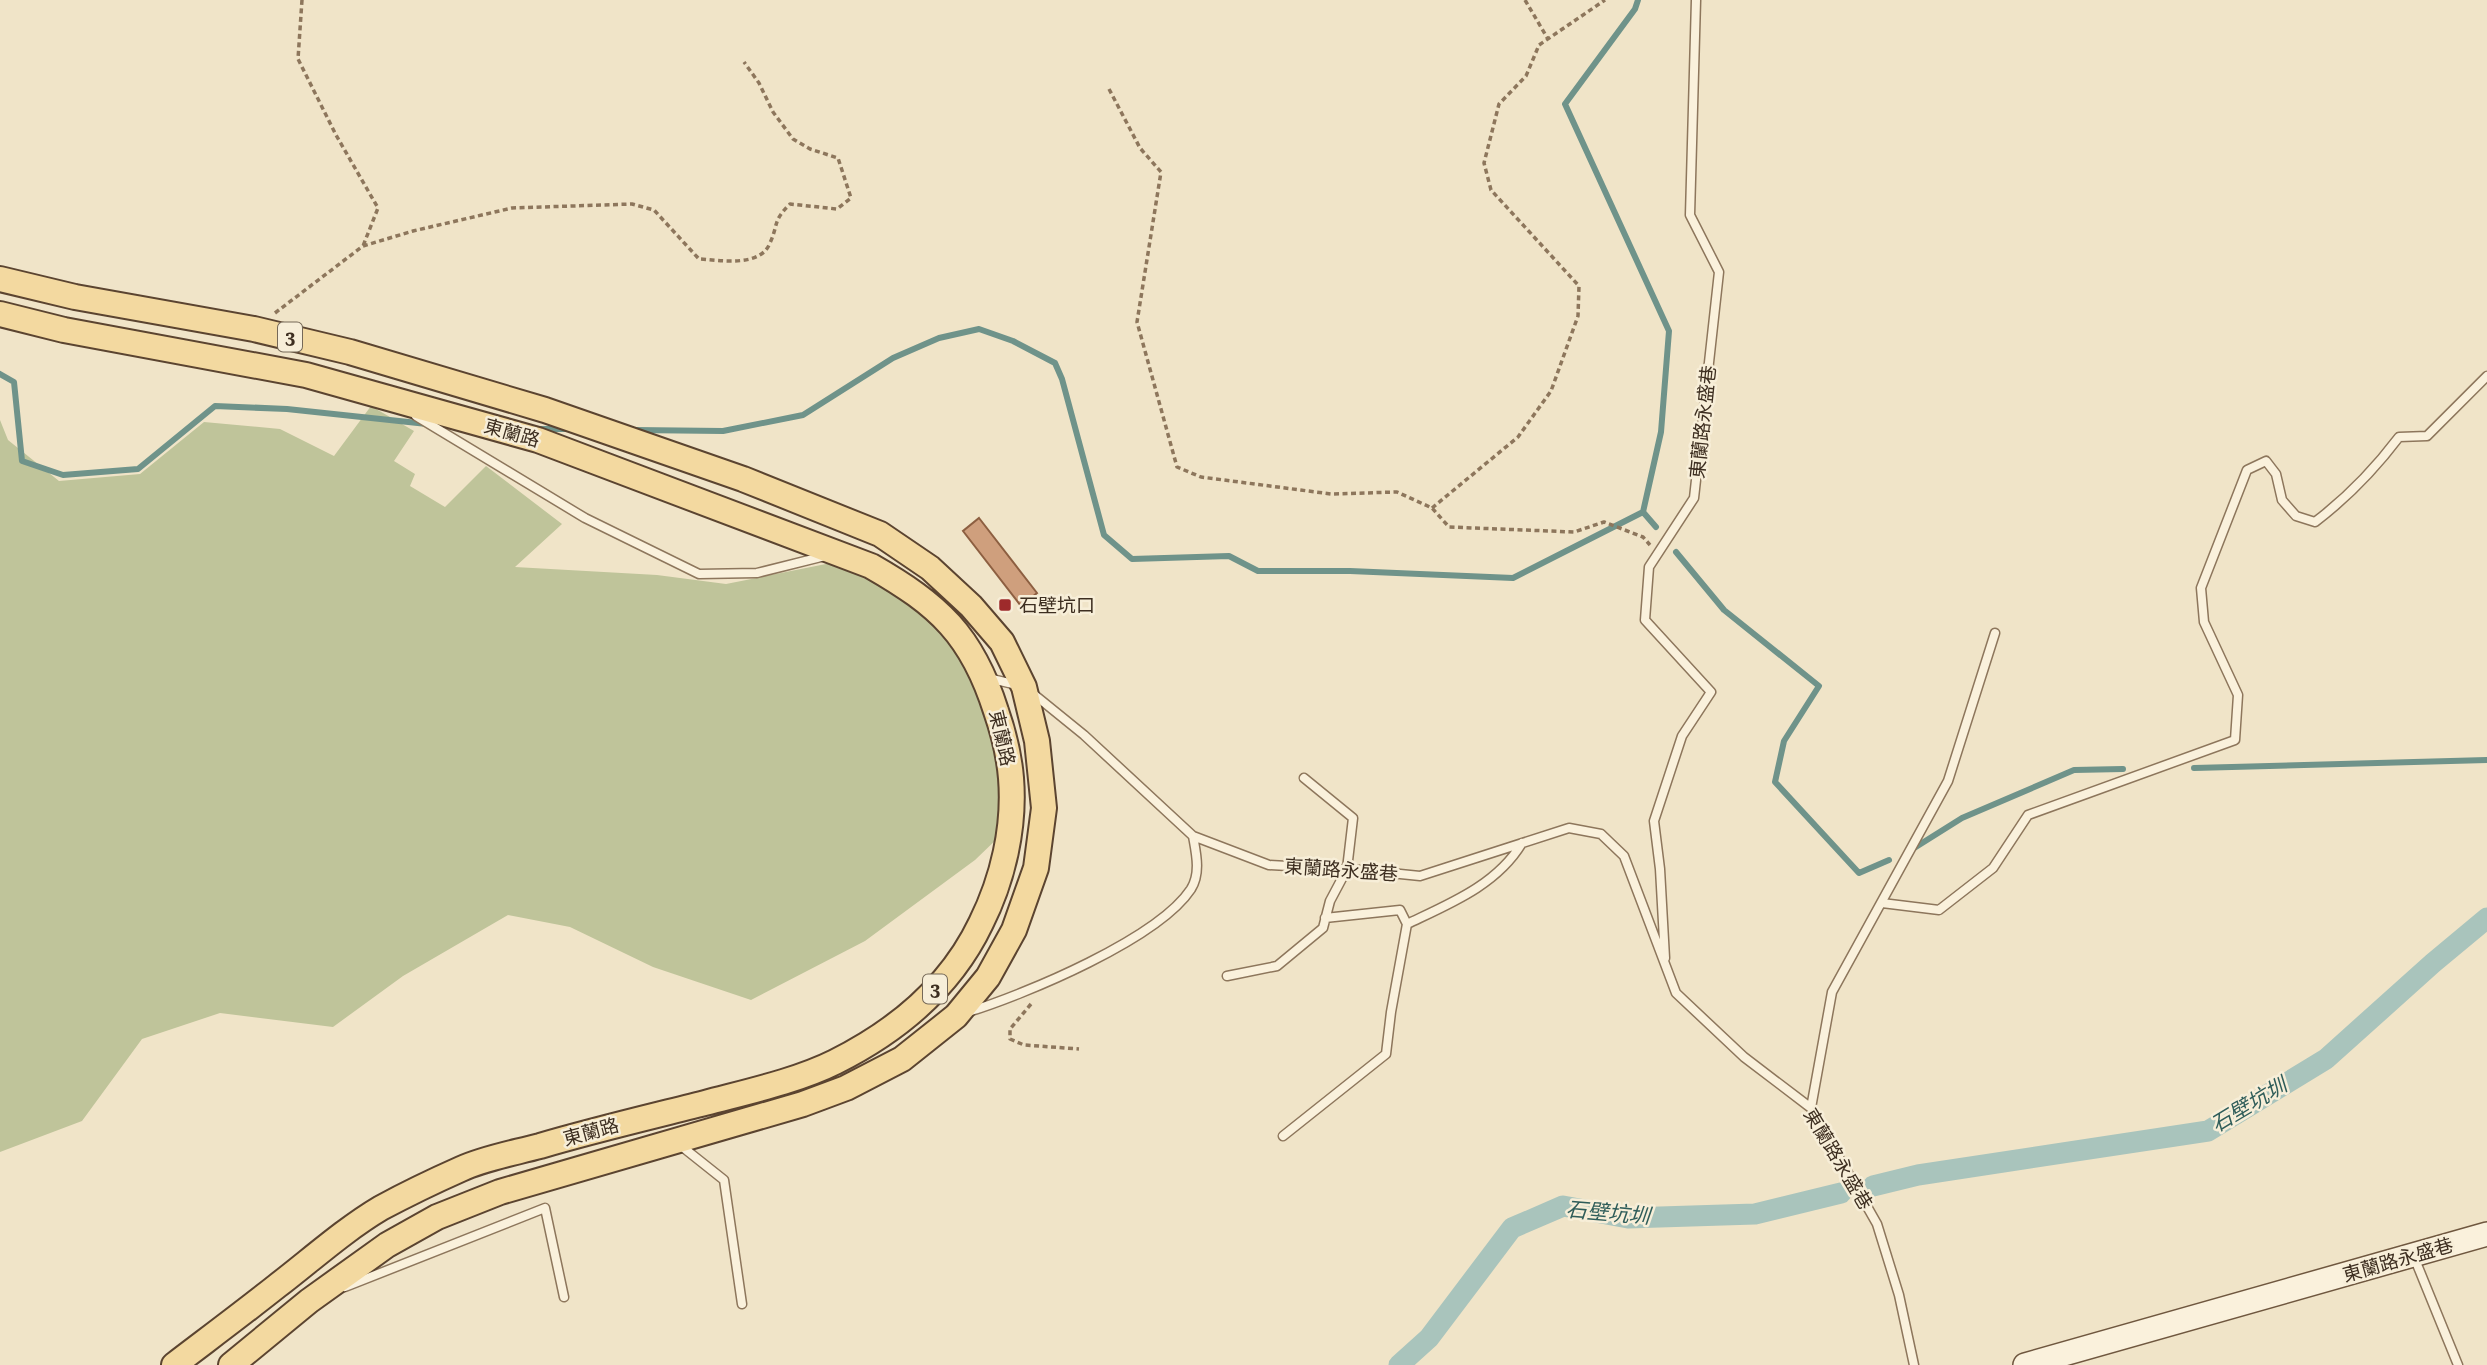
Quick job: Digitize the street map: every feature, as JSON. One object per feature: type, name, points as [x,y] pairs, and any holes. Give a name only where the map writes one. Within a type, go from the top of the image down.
[{"type":"main road","name":"東蘭路","points":[[0,279],[75,298],[254,329],[351,352],[574,420],[743,480],[880,534],[930,568],[971,606],[1002,642],[1024,687],[1037,741],[1044,808],[1037,868],[1014,930],[988,977],[956,1016],[902,1059],[846,1088],[803,1104],[500,1192],[437,1217],[387,1245],[309,1301],[230,1365]]},
{"type":"main road","name":"東蘭路","points":[[0,314],[64,330],[306,375],[530,438],[871,566],[918,596],[944,618],[970,648],[986,678],[1009,756],[1012,802],[1005,854],[989,906],[972,942],[955,968],[920,1006],[878,1037],[833,1063],[757,1089],[591,1131],[465,1167],[379,1209],[174,1365]]},
{"type":"street","name":"東蘭路永盛巷","points":[[2025,1365],[2487,1234]]},
{"type":"lane","name":"東蘭路永盛巷","points":[[1666,966],[1654,821],[1682,736],[1711,692],[1645,620],[1649,567],[1694,498],[1719,272],[1690,215],[1696,0]]},
{"type":"lane","points":[[1882,903],[1939,910],[1993,868],[2028,815],[2235,740],[2238,695],[2204,622],[2201,588],[2247,470],[2266,461],[2276,474],[2282,500],[2296,516],[2315,522],[2344,500],[2376,468],[2399,437],[2427,436],[2487,376]]},
{"type":"lane","points":[[387,398],[585,518],[699,574],[757,573],[837,553]]},
{"type":"lane","points":[[1811,1108],[1832,992],[1948,781],[1995,633]]},
{"type":"lane","name":"東蘭路永盛巷","points":[[986,678],[1024,687],[1083,734],[1193,836],[1269,865],[1420,876],[1569,828],[1601,834],[1624,856],[1676,993],[1744,1058],[1811,1108],[1877,1224],[1899,1295],[1914,1365]]},
{"type":"lane","points":[[1227,976],[1277,966],[1323,928],[1330,901],[1347,869],[1353,818],[1304,778]]},
{"type":"lane","name":"東蘭路","points":[[956,1016],[1009,997],[1080,966],[1144,932],[1172,911],[1193,887],[1198,865],[1193,836]]},
{"type":"lane","points":[[1407,924],[1469,894],[1513,858],[1522,843]]},
{"type":"lane","points":[[1283,1136],[1386,1054],[1407,924],[1400,910],[1325,918]]},
{"type":"lane","points":[[675,1140],[724,1180],[742,1304]]},
{"type":"lane","points":[[309,1301],[545,1208],[564,1297]]},
{"type":"lane","points":[[2413,1256],[2458,1365]]},
{"type":"path","points":[[302,0],[298,60],[336,135],[378,208],[363,246]]},
{"type":"path","points":[[1525,0],[1548,38]]},
{"type":"path","points":[[1432,508],[1518,437],[1551,391],[1578,316],[1579,286],[1491,190],[1484,163],[1499,104],[1526,76],[1539,45],[1605,0]]},
{"type":"path","points":[[254,329],[363,246],[512,208],[632,204],[654,210],[699,259],[749,261],[769,246],[778,216],[790,204],[837,209],[851,198],[838,158],[810,149],[793,139],[744,62]]},
{"type":"path","points":[[1109,89],[1140,148],[1161,172],[1137,323],[1177,467],[1201,477],[1331,494],[1397,492],[1432,508],[1449,527],[1574,532],[1604,522],[1643,537],[1657,553]]},
{"type":"path","points":[[1038,999],[1010,1029],[1010,1039],[1024,1045],[1079,1049]]},
{"type":"green space","points":[[371,406],[414,431],[394,461],[415,474],[410,486],[445,507],[486,466],[562,524],[515,567],[657,575],[726,584],[831,563],[889,581],[928,612],[962,660],[991,715],[1002,788],[1001,835],[975,860],[865,941],[751,1000],[653,967],[570,927],[508,915],[403,976],[333,1027],[220,1013],[142,1039],[82,1121],[0,1152],[0,420],[8,440],[59,481],[140,474],[204,422],[280,429],[334,456]]},
{"type":"building","points":[[979,518],[1037,593],[1021,606],[963,531]]},
{"type":"waterway","points":[[1638,0],[1635,9],[1565,104],[1669,331],[1661,432],[1643,512],[1656,527]]},
{"type":"waterway","points":[[634,430],[723,431],[803,415],[893,358],[939,338],[979,329],[1013,341],[1055,363],[1062,379],[1104,535],[1132,559],[1229,556],[1258,571],[1350,571],[1513,578],[1643,512]]},
{"type":"waterway","points":[[0,374],[14,382],[22,461],[63,475],[138,469],[215,406],[287,409],[427,424]]},
{"type":"waterway","points":[[536,429],[571,429]]},
{"type":"waterway","points":[[1676,552],[1724,610],[1819,686],[1784,741],[1775,782],[1859,873],[1889,860]]},
{"type":"waterway","points":[[2194,768],[2487,760]]},
{"type":"waterway","points":[[1911,850],[1962,818],[2074,770],[2123,769]]},
{"type":"waterway","name":"石壁坑圳","points":[[1873,1186],[1918,1175],[2208,1131],[2326,1059],[2487,918]]},
{"type":"waterway","name":"石壁坑圳","points":[[1399,1365],[1429,1338],[1512,1228],[1563,1206],[1628,1218],[1755,1214],[1841,1193]]},
{"type":"place","name":"石壁坑口","points":[[1005,605]]}]
